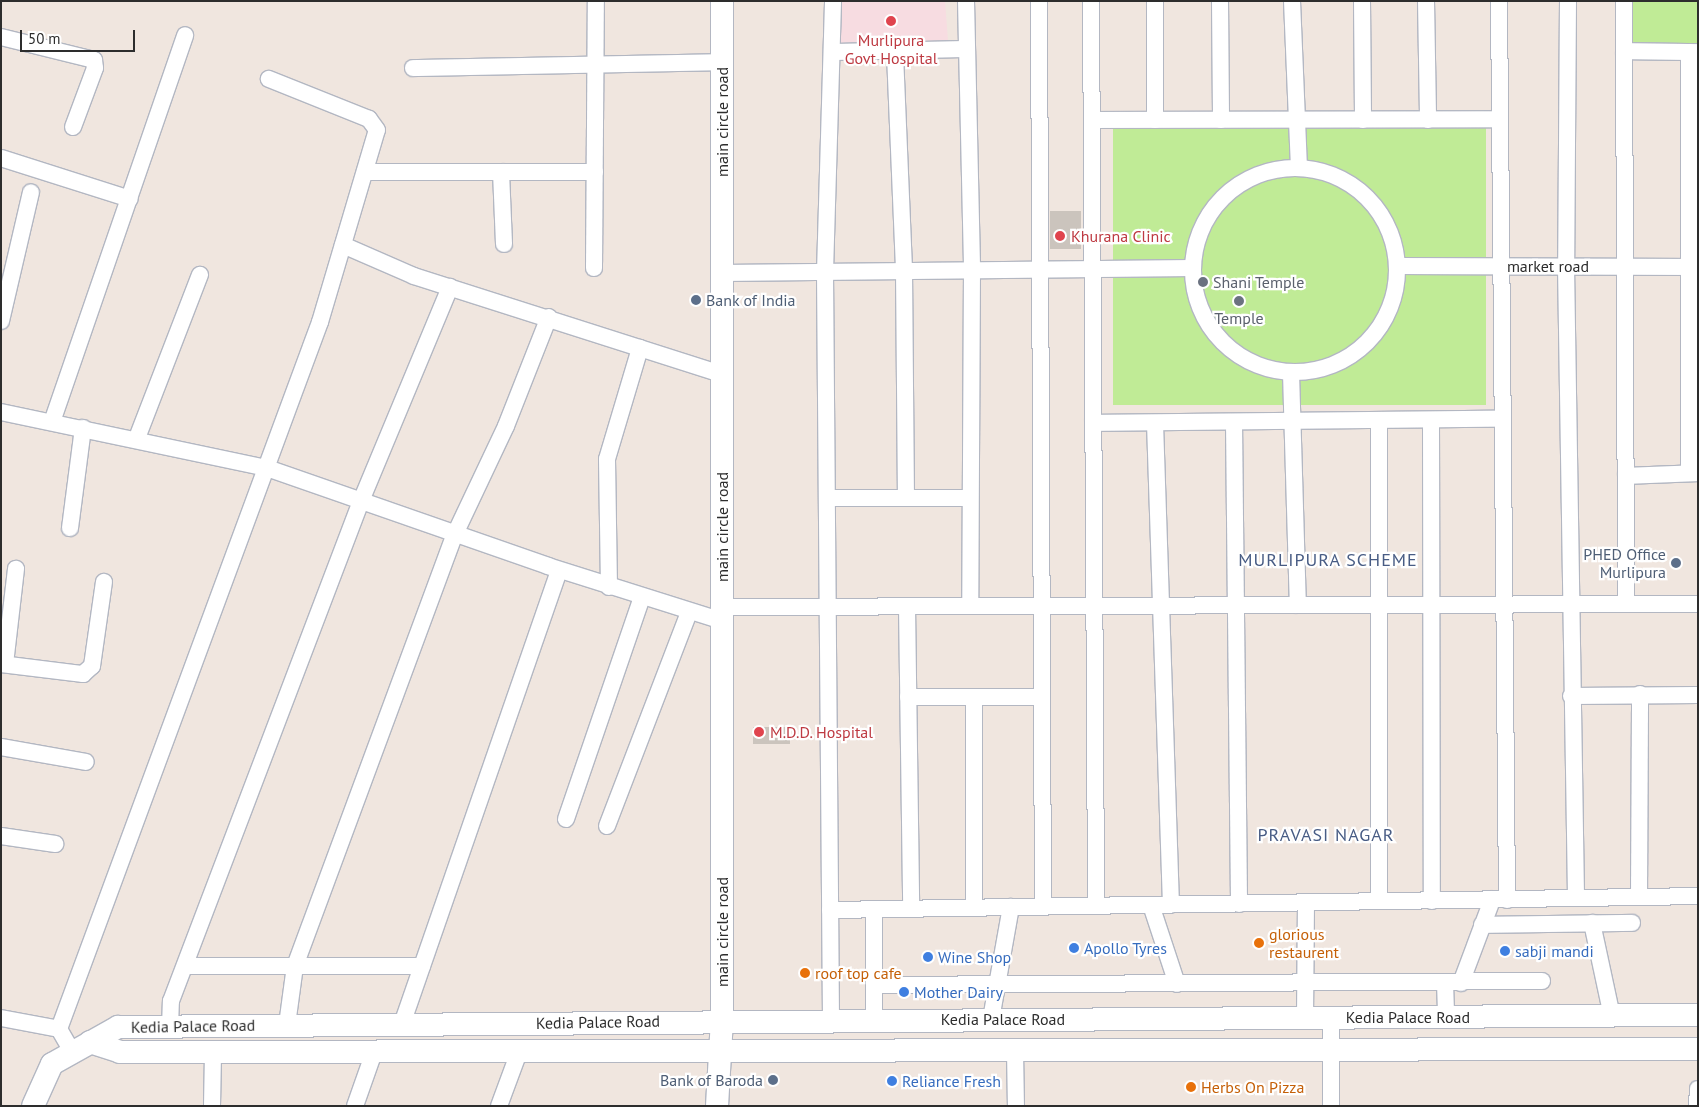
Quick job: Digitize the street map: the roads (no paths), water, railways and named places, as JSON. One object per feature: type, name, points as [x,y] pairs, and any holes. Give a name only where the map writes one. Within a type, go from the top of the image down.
[{"type":"street","points":[[594,268],[596,1]]},
{"type":"street","name":"main circle road","points":[[717,1106],[722,1020],[722,1]]},
{"type":"street","points":[[831,1020],[825,272],[833,1]]},
{"type":"street","points":[[966,1],[972,270],[970,606]]},
{"type":"street","points":[[1039,1],[1038,270],[1043,907]]},
{"type":"street","points":[[1091,1],[1096,906]]},
{"type":"street","points":[[1155,1],[1156,120]]},
{"type":"street","points":[[1220,1],[1221,120]]},
{"type":"street","points":[[1292,1],[1299,168]]},
{"type":"street","points":[[1362,1],[1363,120]]},
{"type":"street","points":[[1426,1],[1428,120]]},
{"type":"street","points":[[1446,1016],[1453,983],[1482,926],[1500,900],[1504,604],[1499,1]]},
{"type":"street","points":[[1568,1],[1566,266],[1573,604],[1572,696],[1576,898]]},
{"type":"street","points":[[1624,1],[1626,604]]},
{"type":"street","points":[[52,422],[185,35]]},
{"type":"street","points":[[1,37],[94,60],[95,68],[73,127]]},
{"type":"street","points":[[832,52],[895,54],[967,49]]},
{"type":"street","points":[[1624,51],[1693,52],[1693,473],[1626,476]]},
{"type":"street","points":[[895,54],[904,271],[906,498]]},
{"type":"street","points":[[413,68],[722,62]]},
{"type":"street","points":[[58,1029],[266,468],[343,245],[377,130],[369,120],[269,79]]},
{"type":"street","points":[[1092,120],[1500,120]]},
{"type":"street","points":[[1,158],[130,199]]},
{"type":"street","points":[[1299,168],[1346,181],[1366,196],[1392,236],[1398,266],[1392,302],[1368,342],[1346,360],[1320,370],[1291,373],[1265,368],[1220,341],[1205,319],[1193,268],[1201,231],[1217,204],[1254,177],[1299,168]]},
{"type":"street","points":[[365,172],[595,172]]},
{"type":"street","points":[[501,172],[504,244]]},
{"type":"street","points":[[1,321],[31,192]]},
{"type":"street","points":[[343,245],[450,287],[549,317],[722,374]]},
{"type":"street","name":"market road","points":[[1398,266],[1693,267]]},
{"type":"street","points":[[722,273],[1193,268]]},
{"type":"street","points":[[137,438],[200,275]]},
{"type":"street","points":[[170,1027],[171,1001],[361,501],[450,287]]},
{"type":"street","points":[[287,1025],[295,966],[455,534],[506,426],[549,317]]},
{"type":"street","points":[[609,587],[607,459],[640,348]]},
{"type":"street","points":[[1291,373],[1298,605]]},
{"type":"street","points":[[1,412],[137,438],[266,468],[559,570],[689,612],[722,614],[828,606],[1698,604]]},
{"type":"street","points":[[1094,423],[1503,419]]},
{"type":"street","points":[[1430,420],[1429,605],[1432,901]]},
{"type":"street","points":[[1379,421],[1379,901]]},
{"type":"street","points":[[1234,422],[1234,605],[1238,904]]},
{"type":"street","points":[[1156,423],[1171,905]]},
{"type":"street","points":[[70,528],[83,428]]},
{"type":"street","points":[[827,498],[970,498]]},
{"type":"street","points":[[16,569],[3,664],[82,674],[92,666],[104,582]]},
{"type":"street","points":[[402,1024],[559,570]]},
{"type":"street","points":[[566,819],[642,597]]},
{"type":"street","points":[[907,606],[911,909]]},
{"type":"street","points":[[607,826],[689,612]]},
{"type":"street","points":[[1640,694],[1640,897]]},
{"type":"street","points":[[1572,696],[1698,695]]},
{"type":"street","points":[[908,697],[1042,697]]},
{"type":"street","points":[[974,697],[974,908]]},
{"type":"street","points":[[1,747],[86,762]]},
{"type":"street","points":[[1,836],[55,844]]},
{"type":"street","points":[[830,910],[1698,896]]},
{"type":"street","points":[[1305,1017],[1306,903]]},
{"type":"street","points":[[1151,905],[1176,984]]},
{"type":"street","points":[[990,1019],[1011,907]]},
{"type":"street","points":[[874,910],[874,1020]]},
{"type":"street","points":[[1482,926],[1632,923]]},
{"type":"street","points":[[1592,924],[1612,1016]]},
{"type":"street","points":[[185,966],[422,966]]},
{"type":"street","points":[[874,985],[997,987],[1542,981]]},
{"type":"street","name":"Kedia Palace Road","points":[[81,1046],[118,1027],[722,1020],[1698,1015]]},
{"type":"street","points":[[1331,1106],[1332,1017]]},
{"type":"street","points":[[1,1018],[58,1029],[81,1046],[52,1064],[41,1080],[33,1106]]},
{"type":"street","name":"Kedia Palace Road","points":[[81,1046],[120,1052],[1698,1049]]},
{"type":"street","points":[[1016,1051],[1016,1106]]},
{"type":"street","points":[[212,1106],[213,1052]]},
{"type":"street","points":[[355,1106],[374,1052]]},
{"type":"street","points":[[499,1106],[519,1052]]},
{"type":"street","points":[[1697,1106],[1698,1089]]},
{"type":"place","name":"Murlipura Govt Hospital","points":[[891,21]]},
{"type":"place","name":"Khurana Clinic","points":[[1060,236]]},
{"type":"place","name":"Shani Temple","points":[[1203,282]]},
{"type":"place","name":"Bank of India","points":[[696,300]]},
{"type":"place","name":"Temple","points":[[1239,301]]},
{"type":"place","name":"PHED Office Murlipura","points":[[1676,563]]},
{"type":"place","name":"M.D.D. Hospital","points":[[759,732]]},
{"type":"place","name":"glorious restaurent","points":[[1259,943]]},
{"type":"place","name":"Apollo Tyres","points":[[1074,948]]},
{"type":"place","name":"sabji mandi","points":[[1505,951]]},
{"type":"place","name":"Wine Shop","points":[[928,957]]},
{"type":"place","name":"roof top cafe","points":[[805,973]]},
{"type":"place","name":"Mother Dairy","points":[[904,992]]},
{"type":"place","name":"Bank of Baroda","points":[[773,1080]]},
{"type":"place","name":"Reliance Fresh","points":[[892,1081]]},
{"type":"place","name":"Herbs On Pizza","points":[[1191,1087]]},
{"type":"district","name":"MURLIPURA SCHEME","points":[[1328,560]]},
{"type":"district","name":"PRAVASI NAGAR","points":[[1326,835]]}]
